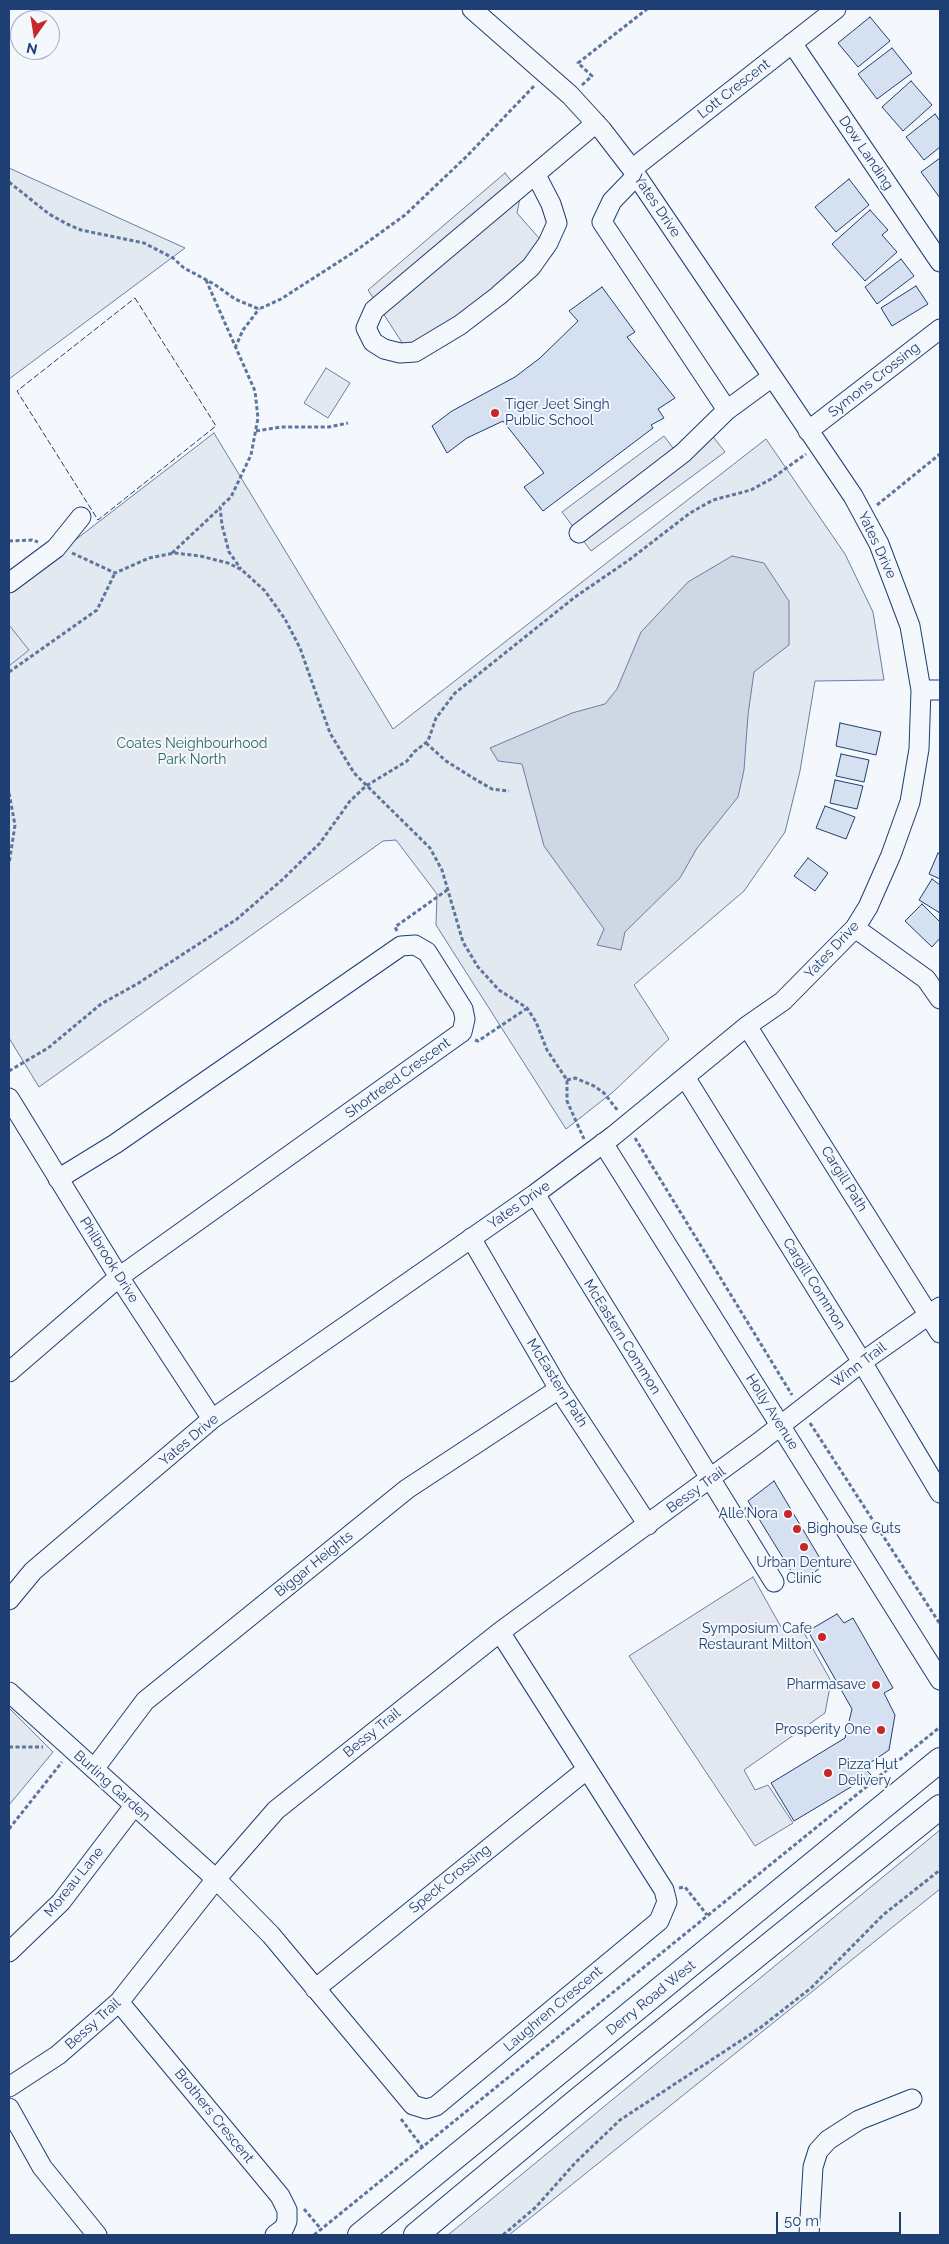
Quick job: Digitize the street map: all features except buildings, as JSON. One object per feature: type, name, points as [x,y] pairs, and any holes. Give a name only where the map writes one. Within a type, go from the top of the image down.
[{"type":"main road","name":"Derry Road West","points":[[360,2235],[940,1760]]},
{"type":"main road","points":[[416,2235],[578,2100],[940,1807]]},
{"type":"street","name":"Yates Drive","points":[[9,1600],[33,1571],[212,1420],[535,1194],[597,1148],[747,1026],[783,1001],[856,928],[868,907],[891,855],[910,802],[919,749],[921,690],[910,626],[879,544],[864,516],[634,173],[596,123],[570,95],[472,9]]},
{"type":"street","name":"Lott Crescent","points":[[727,410],[602,222],[612,201],[634,173],[836,9]]},
{"type":"street","name":"Dow Landing","points":[[792,43],[940,262]]},
{"type":"street","points":[[536,175],[551,204],[556,223],[548,243],[531,267],[498,296],[460,325],[415,352],[400,353],[384,349],[373,342],[366,328],[374,310],[596,123]]},
{"type":"street","name":"Symons Crossing","points":[[813,438],[940,329]]},
{"type":"street","points":[[579,533],[683,453],[727,410],[772,377]]},
{"type":"street","points":[[9,583],[56,548],[81,517]]},
{"type":"street","points":[[921,690],[940,690]]},
{"type":"street","points":[[856,928],[926,979],[940,999]]},
{"type":"street","name":"Shortreed Crescent","points":[[9,1372],[119,1277],[462,1032],[463,1009],[427,952],[415,945],[402,946]]},
{"type":"street","points":[[58,1179],[115,1144],[402,946]]},
{"type":"street","name":"Cargill Path","points":[[747,1026],[935,1310],[940,1333]]},
{"type":"street","name":"Cargill Common","points":[[685,1077],[862,1362],[940,1493]]},
{"type":"street","name":"Philbrook Drive","points":[[9,1098],[119,1277],[212,1420]]},
{"type":"street","name":"Holly Avenue","points":[[597,1148],[781,1426],[940,1680]]},
{"type":"street","name":"McEastern Common","points":[[535,1194],[774,1582]]},
{"type":"street","name":"McEastern Path","points":[[471,1238],[559,1388],[648,1525]]},
{"type":"street","name":"Winn Trail","points":[[781,1426],[862,1362],[935,1310]]},
{"type":"street","name":"Biggar Heights","points":[[94,1769],[145,1701],[153,1694],[406,1489],[559,1388]]},
{"type":"street","name":"Bessy Trail","points":[[9,2087],[58,2056],[119,2002],[216,1879],[276,1810],[500,1632],[781,1426]]},
{"type":"street","points":[[500,1632],[664,1890]]},
{"type":"street","name":"Burling Garden","points":[[9,1692],[216,1879]]},
{"type":"street","name":"Speck Crossing","points":[[315,1989],[586,1770]]},
{"type":"street","name":"Moreau Lane","points":[[9,1952],[61,1902],[134,1806]]},
{"type":"street","points":[[216,1879],[271,1935],[413,2105]]},
{"type":"street","name":"Laughren Crescent","points":[[413,2105],[426,2109],[436,2106],[659,1921],[666,1910],[667,1902],[664,1890]]},
{"type":"street","name":"Brothers Crescent","points":[[119,2002],[280,2196],[287,2210],[287,2221],[284,2228],[275,2235]]},
{"type":"street","points":[[809,2235],[813,2167],[818,2151],[828,2140],[859,2120],[912,2099]]},
{"type":"street","points":[[9,2108],[42,2167],[97,2235]]},
{"type":"path","points":[[570,95],[592,76],[578,63],[647,9]]},
{"type":"path","points":[[234,349],[243,330],[258,310],[281,299],[354,252],[405,215],[467,156],[546,74]]},
{"type":"path","points":[[9,182],[49,214],[67,224],[81,230],[144,243],[173,258],[184,268],[235,299],[258,310]]},
{"type":"path","points":[[171,554],[230,497],[251,455],[258,418],[255,390],[234,349],[206,280]]},
{"type":"path","points":[[256,431],[281,427],[329,427],[348,423]]},
{"type":"path","points":[[9,1071],[48,1048],[101,1004],[137,984],[237,919],[283,879],[320,843],[350,801],[366,786],[407,761],[428,741],[436,718],[455,692],[575,597],[629,560],[690,513],[713,500],[751,490],[771,479],[813,438]]},
{"type":"path","points":[[864,516],[940,454]]},
{"type":"path","points":[[220,507],[222,526],[229,552],[242,570],[265,591],[285,619],[314,684],[330,733],[354,773],[430,848],[442,870],[463,942],[478,967],[499,990],[526,1008],[536,1022],[557,1069],[567,1080],[567,1101],[597,1148]]},
{"type":"path","points":[[9,541],[32,540],[67,550],[115,573]]},
{"type":"path","points":[[9,672],[97,610],[115,573],[149,558],[171,554],[200,556],[228,563],[242,570]]},
{"type":"path","points":[[426,743],[446,761],[478,781],[492,789],[509,791]]},
{"type":"path","points":[[9,793],[15,825],[9,864]]},
{"type":"path","points":[[402,946],[396,927],[447,890]]},
{"type":"path","points":[[462,1032],[478,1041],[526,1008]]},
{"type":"path","points":[[567,1080],[575,1078],[604,1092],[627,1124],[802,1410],[940,1624]]},
{"type":"path","points":[[314,2235],[940,1727]]},
{"type":"path","points":[[9,1747],[71,1748]]},
{"type":"path","points":[[9,1829],[59,1767],[71,1748]]},
{"type":"path","points":[[503,2235],[536,2207],[575,2163],[620,2120],[760,2028],[811,1988],[883,1915],[940,1870]]},
{"type":"path","points":[[664,1890],[685,1888],[707,1915]]},
{"type":"path","points":[[413,2105],[402,2119],[423,2148]]},
{"type":"green space","points":[[9,168],[185,248],[9,379]]},
{"type":"green space","points":[[326,368],[350,383],[328,418],[304,403]]},
{"type":"green space","name":"Coates Neighbourhood Park North","points":[[214,433],[393,729],[766,439],[845,554],[873,612],[884,680],[815,681],[800,771],[785,832],[744,891],[634,985],[669,1039],[613,1092],[566,1129],[436,925],[437,894],[396,840],[383,841],[39,1087],[9,1038],[9,591]]},
{"type":"green space","points":[[9,1708],[53,1752],[9,1805]]},
{"type":"green space","points":[[940,1830],[940,1889],[509,2235],[448,2235]]},
{"type":"shaded area","points":[[505,173],[521,193],[517,213],[553,254],[507,298],[412,358],[368,290]]},
{"type":"shaded area","points":[[704,425],[725,452],[591,551],[562,512],[664,436],[673,448]]},
{"type":"shaded area","points":[[732,556],[764,563],[789,601],[789,645],[754,672],[748,715],[744,770],[738,797],[697,848],[680,878],[625,932],[621,950],[597,945],[604,929],[544,846],[522,764],[498,761],[490,748],[572,713],[605,704],[617,689],[641,632],[688,582]]},
{"type":"shaded area","points":[[9,625],[29,650],[9,666]]},
{"type":"shaded area","points":[[753,1577],[785,1634],[799,1624],[831,1681],[825,1713],[744,1770],[755,1790],[768,1785],[793,1823],[755,1846],[629,1656]]},
{"type":"fence","points":[[135,298],[216,426],[98,520],[17,391],[135,298]]},
{"type":"place","name":"Tiger Jeet Singh Public School","points":[[495,413]]},
{"type":"place","name":"Alle'Nora","points":[[788,1514]]},
{"type":"place","name":"Bighouse Cuts","points":[[797,1529]]},
{"type":"place","name":"Urban Denture Clinic","points":[[804,1547]]},
{"type":"place","name":"Symposium Cafe Restaurant Milton","points":[[822,1637]]},
{"type":"place","name":"Pharmasave","points":[[876,1685]]},
{"type":"place","name":"Prosperity One","points":[[881,1730]]},
{"type":"place","name":"Pizza Hut Delivery","points":[[828,1773]]}]
